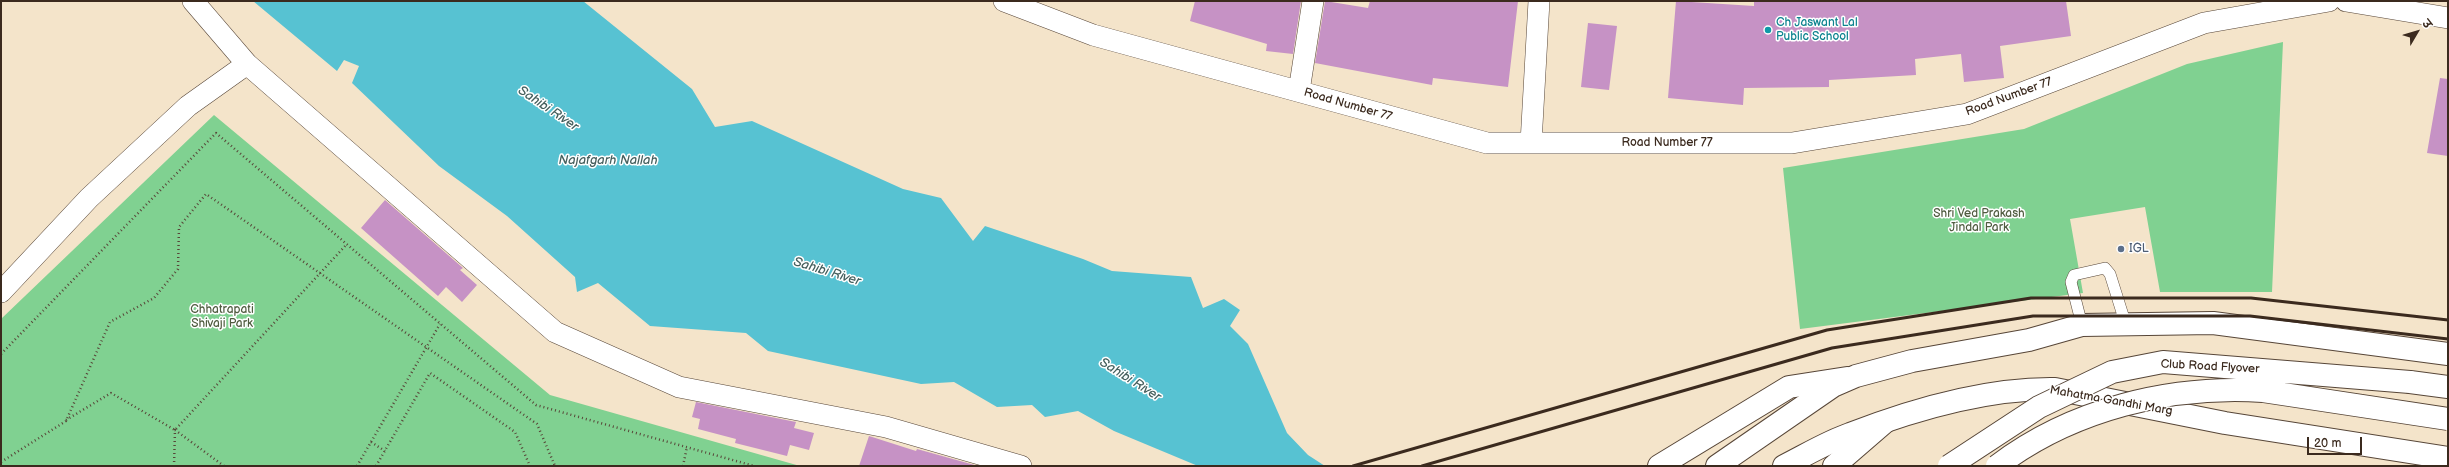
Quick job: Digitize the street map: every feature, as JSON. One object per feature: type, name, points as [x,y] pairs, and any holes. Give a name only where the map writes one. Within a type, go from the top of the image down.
[{"type":"main road","points":[[1659,466],[1789,387],[1856,376],[1912,362],[2029,340],[2082,325],[2213,323],[2448,354]]},
{"type":"main road","name":"Club Road Flyover","points":[[1949,466],[2039,407],[2112,372],[2163,362],[2448,387]]},
{"type":"main road","points":[[1717,466],[1833,386],[1856,376]]},
{"type":"main road","name":"Mahatma Gandhi Marg","points":[[1784,466],[1849,434],[1885,422],[1934,407],[1993,394],[2031,388],[2055,389],[2225,423],[2448,458]]},
{"type":"main road","name":"Club Road Flyover","points":[[1997,466],[2022,447],[2080,421],[2144,398],[2171,394],[2245,390],[2263,391],[2448,419]]},
{"type":"main road","points":[[1834,466],[1885,422]]},
{"type":"street","points":[[192,1],[247,64],[555,332],[680,387],[886,427],[1021,466]]},
{"type":"street","name":"Road Number 77","points":[[1004,1],[1093,35],[1487,143],[1792,143],[1966,114],[2204,23],[2329,1]]},
{"type":"street","points":[[1299,91],[1313,1]]},
{"type":"street","points":[[1531,143],[1539,1]]},
{"type":"street","points":[[2346,1],[2448,18]]},
{"type":"street","points":[[1,292],[89,198],[188,106],[247,64]]},
{"type":"lane","points":[[2082,325],[2071,282],[2072,277],[2074,274],[2098,268],[2105,268],[2110,274],[2126,325]]},
{"type":"path","points":[[1,354],[216,133],[536,405],[754,466]]},
{"type":"path","points":[[66,421],[110,322],[154,298],[178,269],[179,227],[206,194],[538,424],[555,466]]},
{"type":"path","points":[[174,466],[175,430],[346,244]]},
{"type":"path","points":[[357,466],[440,324]]},
{"type":"path","points":[[376,466],[430,374],[514,432],[530,466]]},
{"type":"path","points":[[1,462],[110,393],[175,430],[224,466]]},
{"type":"path","points":[[370,442],[385,451]]},
{"type":"path","points":[[683,466],[687,447]]},
{"type":"green space","name":"Shri Ved Prakash Jindal Park","points":[[2283,42],[2272,292],[2160,292],[2145,207],[2070,219],[2083,293],[1800,329],[1783,168],[2024,129],[2187,64]]},
{"type":"green space","name":"Chhatrapati Shivaji Park","points":[[214,115],[550,395],[800,466],[1,466],[1,319]]},
{"type":"water","name":"Najafgarh Nallah","points":[[253,1],[583,1],[692,89],[715,127],[752,121],[903,189],[941,198],[973,241],[985,226],[1083,259],[1112,271],[1191,277],[1203,308],[1224,299],[1240,310],[1230,326],[1248,344],[1287,433],[1308,455],[1325,466],[1198,466],[1114,431],[1078,411],[1045,417],[1032,405],[997,407],[954,382],[921,384],[768,351],[746,333],[650,326],[598,283],[577,292],[575,277],[507,216],[439,166],[352,83],[359,66],[344,60],[337,71]]},
{"type":"building","points":[[1195,1],[1301,1],[1293,54],[1266,51],[1267,44],[1190,21]]},
{"type":"building","points":[[1325,1],[1368,8],[1370,1],[1518,1],[1508,87],[1433,78],[1432,85],[1315,63]]},
{"type":"building","points":[[1676,1],[1754,6],[1754,1],[2066,1],[2071,36],[2000,46],[2004,78],[1964,82],[1961,54],[1915,59],[1916,75],[1829,80],[1829,87],[1744,88],[1743,105],[1668,98]]},
{"type":"building","points":[[1588,23],[1617,26],[1609,90],[1581,87]]},
{"type":"building","points":[[2440,78],[2448,79],[2448,156],[2427,153]]},
{"type":"building","points":[[385,200],[463,268],[460,270],[477,285],[462,302],[446,287],[438,296],[361,228]]},
{"type":"building","points":[[696,402],[796,422],[794,428],[814,433],[809,450],[790,445],[787,456],[735,443],[736,439],[698,429],[700,419],[692,417]]},
{"type":"building","points":[[869,436],[916,451],[917,449],[978,466],[859,466]]},
{"type":"railway","points":[[1353,466],[1827,330],[2031,298],[2251,298],[2448,320]]},
{"type":"railway","points":[[1422,466],[1832,348],[2033,316],[2250,316],[2448,339]]},
{"type":"place","name":"Ch Jaswant Lal Public School","points":[[1768,30]]},
{"type":"place","name":"IGL","points":[[2121,249]]},
{"type":"water label","name":"Sahibi River","points":[[548,109]]},
{"type":"water label","name":"Sahibi River","points":[[827,272]]},
{"type":"water label","name":"Sahibi River","points":[[1130,380]]}]
